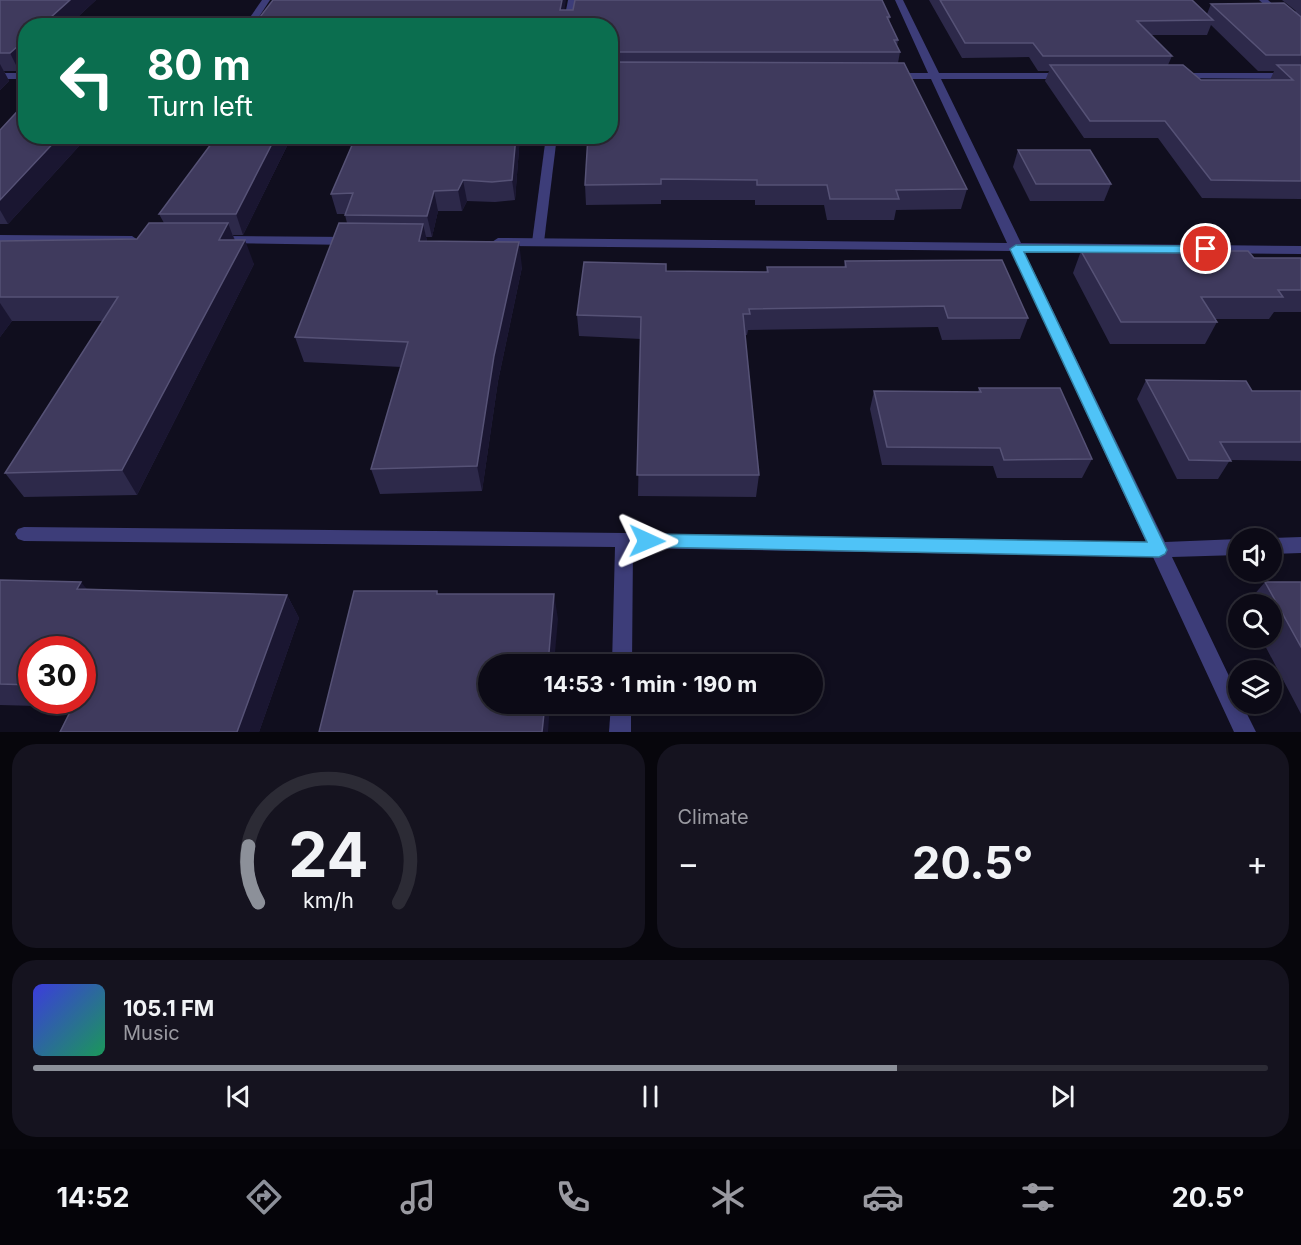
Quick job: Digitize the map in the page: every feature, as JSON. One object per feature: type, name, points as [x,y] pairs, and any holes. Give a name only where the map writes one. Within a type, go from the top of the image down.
[{"type":"street","points":[[254,18],[266,0]]},
{"type":"street","points":[[569,18],[572,0]]},
{"type":"street","points":[[899,0],[1245,732]]},
{"type":"street","points":[[1263,0],[1301,34]]},
{"type":"street","points":[[0,76],[18,76]]},
{"type":"street","points":[[874,76],[1076,76]]},
{"type":"street","points":[[1159,76],[1301,76]]},
{"type":"street","points":[[538,242],[551,144]]},
{"type":"street","points":[[0,239],[143,240]]},
{"type":"street","points":[[215,240],[370,241]]},
{"type":"street","points":[[490,242],[1016,249],[1301,250]]},
{"type":"street","points":[[24,534],[624,540],[1159,550],[1228,547]]},
{"type":"street","points":[[622,654],[624,540]]},
{"type":"street","points":[[1282,546],[1301,545]]},
{"type":"street","points":[[620,732],[621,714]]},
{"type":"building","points":[[0,0],[70,0],[50,18],[18,18],[18,46],[10,53],[0,53]]},
{"type":"building","points":[[273,0],[562,0],[560,10],[573,10],[575,0],[882,0],[898,40],[894,40],[900,52],[618,52],[618,18],[259,18]]},
{"type":"building","points":[[940,0],[1192,0],[1213,20],[1137,21],[1172,56],[1043,56],[1033,43],[965,43]]},
{"type":"building","points":[[1284,3],[1301,17],[1301,55],[1266,55],[1211,4]]},
{"type":"building","points":[[618,62],[904,63],[967,189],[896,190],[899,199],[830,199],[827,185],[757,185],[757,180],[661,179],[661,184],[585,185],[588,144],[618,144]]},
{"type":"building","points":[[1050,65],[1183,65],[1201,80],[1293,80],[1277,65],[1301,65],[1301,181],[1211,180],[1165,121],[1090,121]]},
{"type":"building","points":[[18,111],[18,144],[52,144],[0,200],[0,130]]},
{"type":"building","points":[[211,144],[272,144],[236,214],[159,214]]},
{"type":"building","points":[[353,144],[515,144],[512,180],[492,182],[463,180],[458,190],[434,191],[427,216],[345,215],[353,193],[331,194]]},
{"type":"building","points":[[1018,150],[1090,150],[1111,184],[1036,184]]},
{"type":"building","points":[[149,223],[228,223],[219,240],[245,240],[122,470],[5,473],[118,297],[0,297],[0,241],[137,239]]},
{"type":"building","points":[[339,223],[423,224],[419,241],[519,242],[494,356],[477,466],[371,469],[408,342],[295,337]]},
{"type":"building","points":[[1081,251],[1248,251],[1254,258],[1301,258],[1301,290],[1278,290],[1283,297],[1201,297],[1217,322],[1121,322]]},
{"type":"building","points":[[1002,260],[1028,318],[948,318],[944,306],[749,309],[750,314],[743,314],[759,475],[637,475],[641,317],[577,315],[584,262],[666,264],[666,271],[768,272],[767,267],[846,267],[845,261]]},
{"type":"building","points":[[1146,380],[1246,381],[1252,391],[1301,391],[1301,442],[1220,442],[1231,461],[1189,460]]},
{"type":"building","points":[[979,388],[1060,388],[1092,459],[1004,460],[1000,448],[887,447],[874,391],[981,392]]},
{"type":"building","points":[[0,580],[81,582],[77,589],[287,595],[237,732],[60,732],[69,714],[96,714],[96,636],[18,636],[18,685],[0,684]]},
{"type":"building","points":[[1265,582],[1301,582],[1301,647],[1282,613],[1282,594],[1272,594]]},
{"type":"building","points":[[354,591],[554,594],[549,654],[478,654],[478,714],[544,714],[542,732],[319,732]]},
{"type":"route","points":[[647,541],[1159,550],[1016,249],[1206,249]]}]
